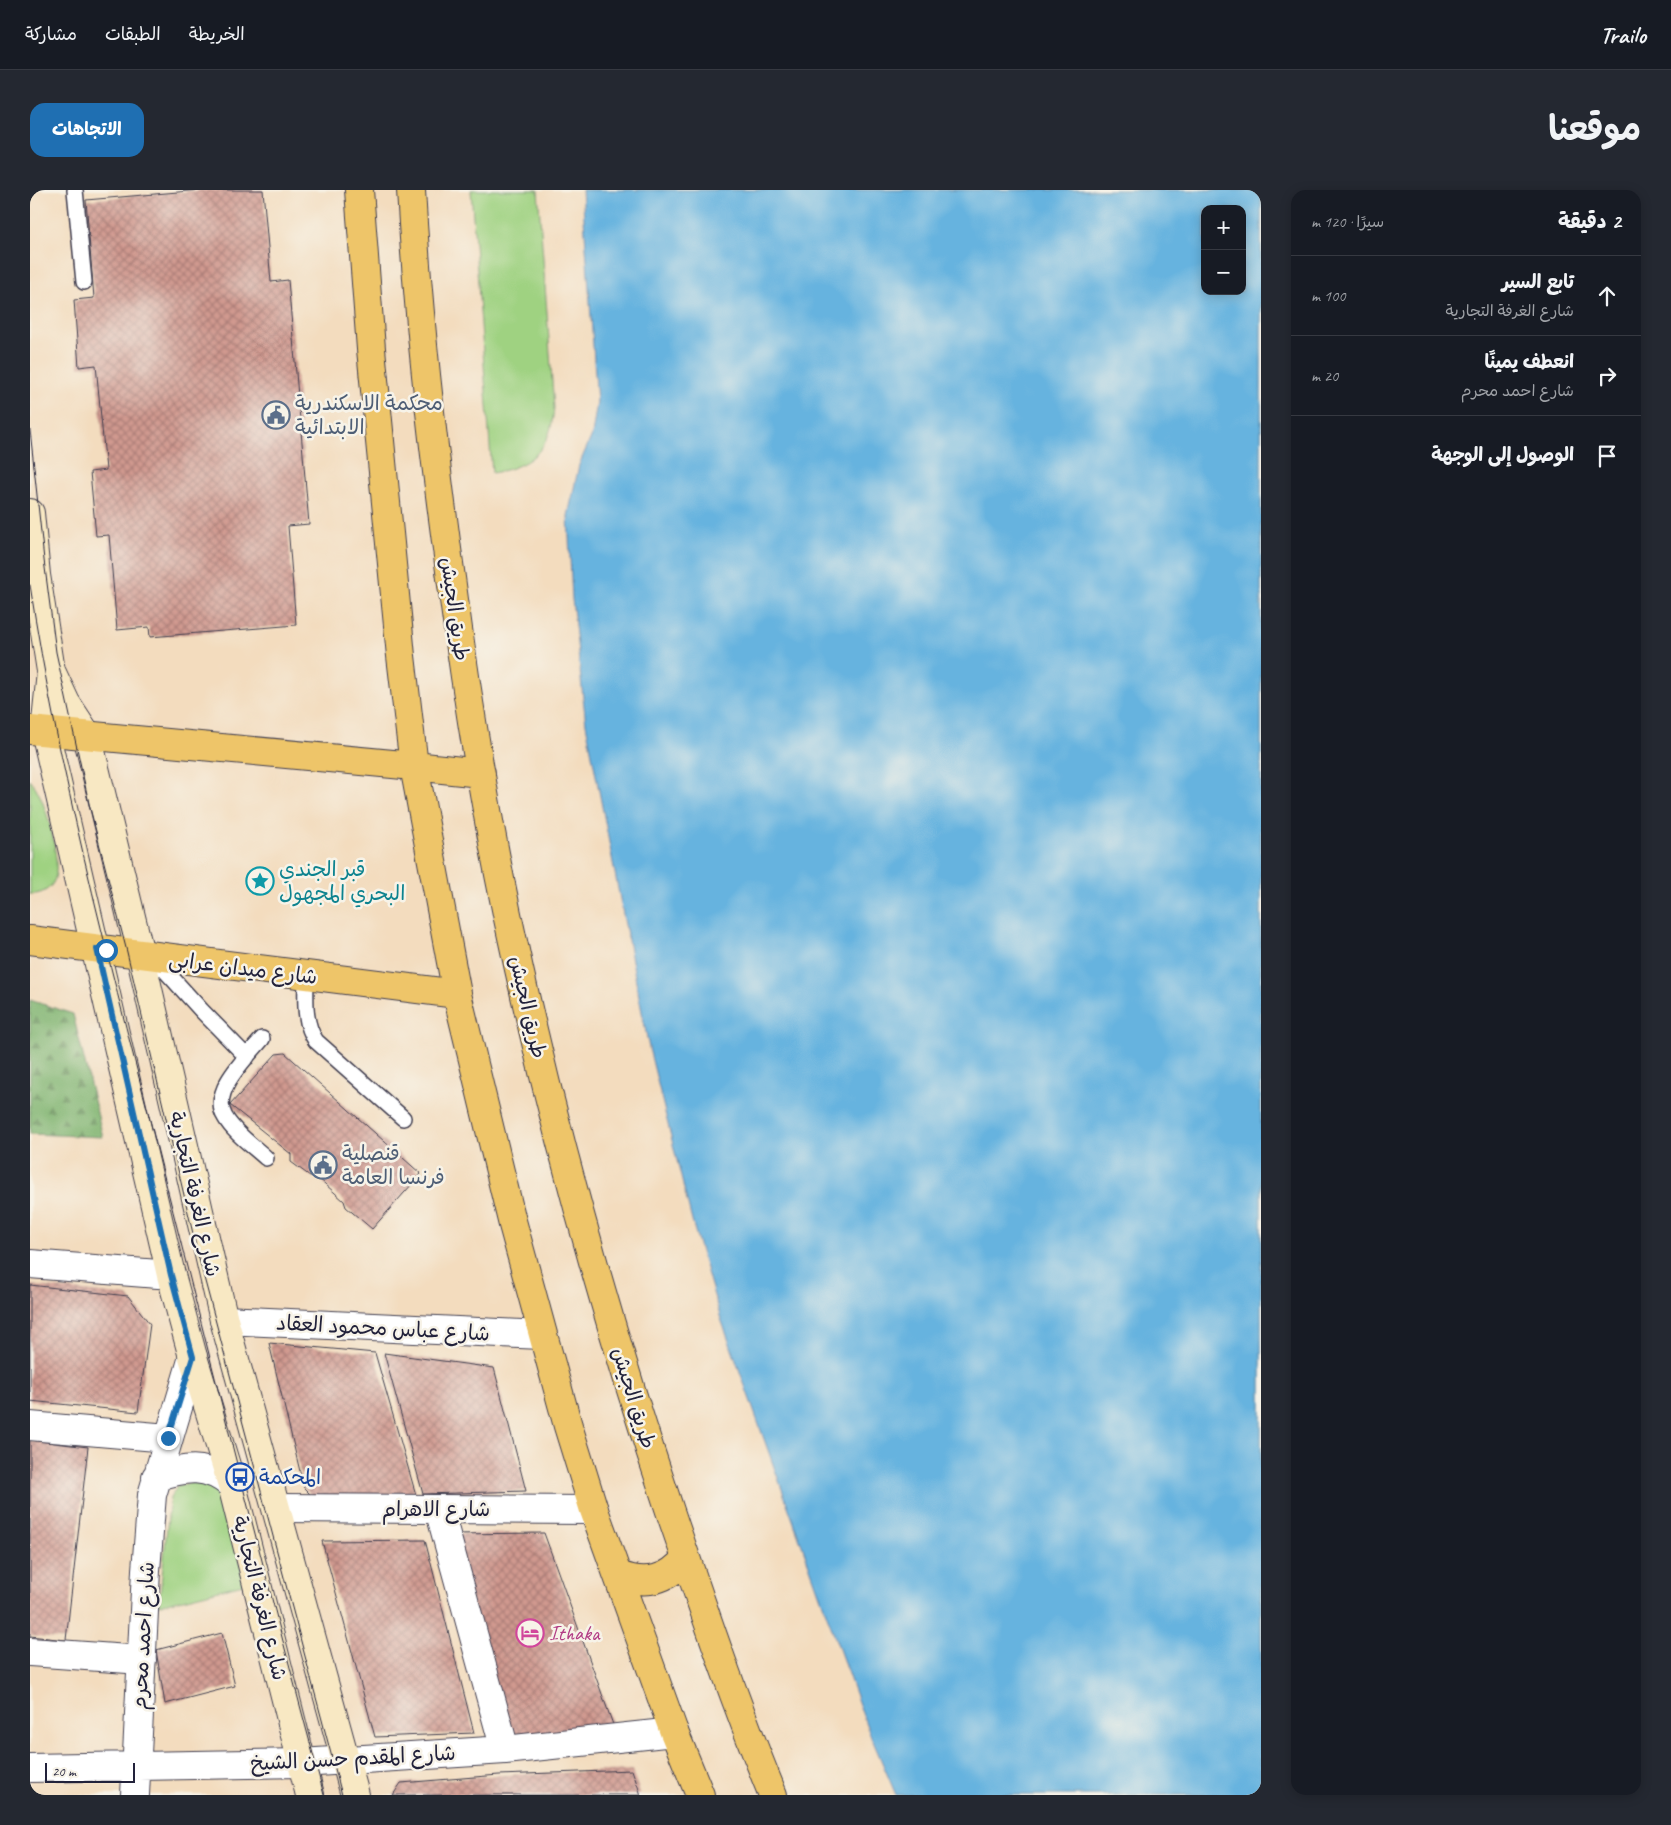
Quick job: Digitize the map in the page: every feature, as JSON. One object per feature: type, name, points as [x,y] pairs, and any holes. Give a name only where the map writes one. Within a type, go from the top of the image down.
[{"type":"main road","points":[[359,190],[389,553],[414,766],[457,994],[502,1184],[542,1335],[594,1510],[674,1732],[700,1795]]},
{"type":"main road","name":"طريق الجيش","points":[[411,190],[423,347],[442,518],[481,773],[508,920],[571,1182],[608,1317],[686,1558],[772,1795]]},
{"type":"main road","points":[[30,513],[33,575],[51,671]]},
{"type":"main road","name":"شارع الغرفة التجارية","points":[[51,671],[38,731],[97,949],[171,1275],[193,1357],[232,1485],[310,1795]]},
{"type":"main road","name":"شارع الغرفة التجارية","points":[[51,671],[66,703],[87,735],[146,955],[224,1320],[355,1795]]},
{"type":"main road","points":[[38,731],[481,773]]},
{"type":"main road","name":"شارع ميدان عرابى","points":[[30,940],[457,994]]},
{"type":"main road","points":[[619,1575],[643,1582],[656,1580],[678,1568],[686,1558]]},
{"type":"street","points":[[30,1264],[171,1275]]},
{"type":"street","name":"شارع عباس محمود العقاد","points":[[224,1320],[542,1335]]},
{"type":"street","name":"شارع احمد محرم","points":[[135,1795],[150,1514],[156,1477],[193,1357]]},
{"type":"street","points":[[30,1426],[168,1438]]},
{"type":"street","points":[[156,1477],[177,1470],[198,1469],[218,1474],[232,1485]]},
{"type":"street","name":"شارع الاهرام","points":[[277,1508],[594,1510]]},
{"type":"street","points":[[439,1509],[505,1750]]},
{"type":"street","points":[[30,1652],[142,1660]]},
{"type":"street","name":"شارع المقدم حسن الشيخ","points":[[30,1768],[301,1764],[505,1750],[674,1732]]},
{"type":"lane","points":[[76,190],[84,282]]},
{"type":"lane","points":[[146,955],[247,1057]]},
{"type":"lane","points":[[306,976],[309,1031],[316,1041],[403,1118]]},
{"type":"lane","points":[[262,1039],[230,1077],[221,1096],[224,1116],[266,1158]]},
{"type":"green space","points":[[471,190],[538,190],[554,408],[552,422],[544,445],[537,453],[518,466],[492,473]]},
{"type":"green space","points":[[30,780],[36,787],[47,814],[55,846],[56,862],[56,874],[51,886],[40,893],[33,894],[30,894]]},
{"type":"green space","points":[[30,1000],[73,1014],[103,1137],[30,1134]]},
{"type":"green space","points":[[189,1483],[203,1483],[221,1494],[247,1583],[159,1605],[170,1498],[177,1487]]},
{"type":"water","points":[[582,190],[1261,190],[1261,1795],[896,1795],[867,1727],[720,1316],[692,1221],[649,1048],[586,724],[572,599],[568,516],[579,465],[592,435],[597,402]]},
{"type":"building","points":[[201,190],[263,190],[271,282],[288,280],[309,524],[288,526],[296,625],[150,637],[149,627],[117,630],[109,535],[96,536],[90,472],[106,470],[96,365],[79,367],[74,300],[94,298],[86,200]]},
{"type":"building","points":[[285,1053],[421,1174],[372,1229],[346,1207],[344,1201],[316,1176],[310,1176],[291,1162],[291,1154],[230,1105],[276,1054]]},
{"type":"building","points":[[30,1285],[128,1296],[150,1324],[138,1412],[30,1401]]},
{"type":"building","points":[[269,1343],[375,1353],[416,1495],[314,1498],[304,1488]]},
{"type":"building","points":[[384,1353],[494,1368],[526,1491],[423,1494]]},
{"type":"building","points":[[30,1440],[88,1447],[66,1640],[30,1636]]},
{"type":"building","name":"Ithaka","points":[[544,1533],[616,1733],[508,1736],[453,1534]]},
{"type":"building","points":[[425,1540],[474,1733],[375,1737],[322,1541]]},
{"type":"building","points":[[222,1633],[235,1686],[165,1704],[156,1650]]},
{"type":"building","points":[[632,1770],[641,1795],[393,1795],[401,1783],[499,1775]]},
{"type":"tram line","points":[[30,430],[56,652],[90,808],[127,952],[198,1255],[342,1795]]},
{"type":"tram line","points":[[30,585],[54,722],[84,858],[237,1462],[324,1795]]},
{"type":"place","name":"محكمة الاسكندرية الابتدائية","points":[[276,415]]},
{"type":"place","name":"قبر الجندي البحري المجهول","points":[[260,881]]},
{"type":"place","name":"قنصلية فرنسا العامة","points":[[323,1165]]},
{"type":"place","name":"المحكمة","points":[[240,1477]]},
{"type":"place","name":"Ithaka","points":[[530,1633]]},
{"type":"route","points":[[106,950],[97,949],[171,1275],[193,1357],[168,1438]]}]
